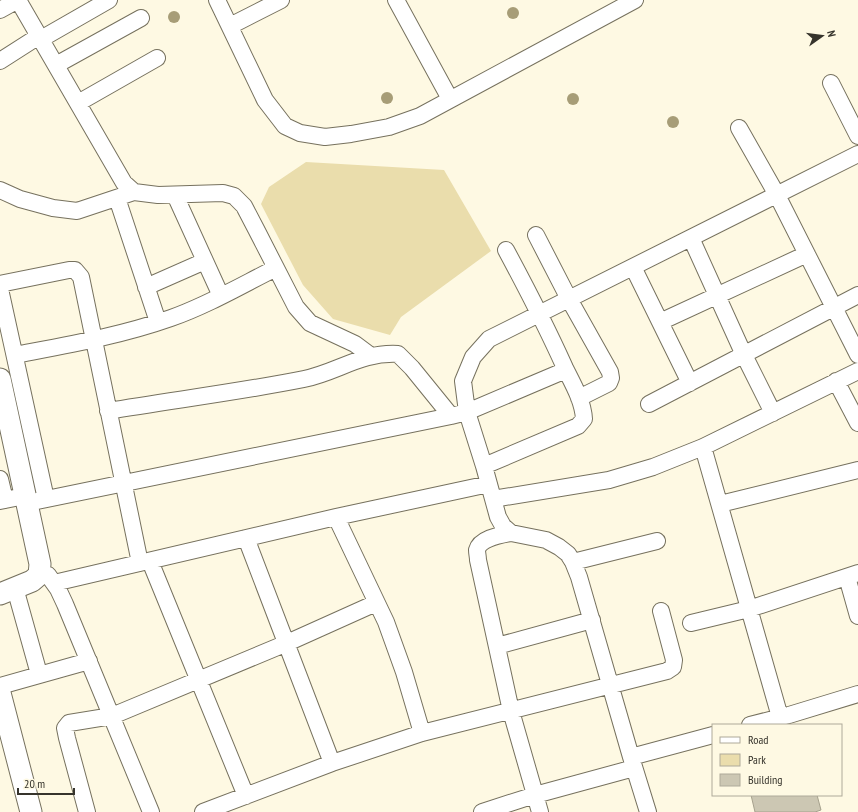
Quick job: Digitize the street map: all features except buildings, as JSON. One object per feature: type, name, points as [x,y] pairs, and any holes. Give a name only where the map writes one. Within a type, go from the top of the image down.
[{"type":"street","points":[[0,10],[18,0],[27,3],[40,38],[124,183],[134,192]]},
{"type":"street","points":[[0,61],[109,0]]},
{"type":"street","points":[[217,0],[265,100],[285,126],[300,132],[325,137],[389,127],[420,116],[635,0]]},
{"type":"street","points":[[230,26],[281,0]]},
{"type":"street","points":[[396,0],[450,99]]},
{"type":"street","points":[[56,65],[141,18]]},
{"type":"street","points":[[78,104],[157,58]]},
{"type":"street","points":[[831,83],[858,136]]},
{"type":"street","points":[[739,128],[807,254],[858,355]]},
{"type":"street","points":[[511,533],[503,526],[498,517],[467,412],[463,381],[473,357],[489,339],[858,154]]},
{"type":"street","points":[[0,190],[20,199],[53,208],[77,211],[134,192],[158,195],[223,193],[234,196],[244,206],[296,307],[310,323],[355,344],[371,356]]},
{"type":"street","points":[[175,195],[221,296]]},
{"type":"street","points":[[117,198],[158,322]]},
{"type":"street","points":[[536,235],[569,299],[610,372],[611,378],[608,383],[603,387],[579,398]]},
{"type":"street","points":[[691,238],[744,354],[773,413]]},
{"type":"street","points":[[484,466],[578,426],[584,419],[584,408],[540,313],[506,250]]},
{"type":"street","points":[[660,322],[807,254]]},
{"type":"street","points":[[146,287],[205,261]]},
{"type":"street","points":[[633,267],[690,383]]},
{"type":"street","points":[[14,356],[94,340],[158,322],[221,296],[276,268]]},
{"type":"street","points":[[0,284],[75,270],[81,277],[122,484],[145,562],[199,680],[246,796]]},
{"type":"street","points":[[0,289],[14,356],[30,495],[40,564],[39,575],[32,581],[8,591],[39,674]]},
{"type":"street","points":[[649,404],[858,295]]},
{"type":"street","points":[[108,411],[306,378],[362,358],[384,354],[398,354],[412,368],[451,416]]},
{"type":"street","points":[[0,479],[2,500],[30,495],[122,484],[467,412],[566,370]]},
{"type":"street","points":[[54,583],[336,516],[491,491],[609,480],[654,467],[703,448],[858,371]]},
{"type":"street","points":[[0,379],[30,495]]},
{"type":"street","points":[[836,382],[858,423]]},
{"type":"street","points":[[703,448],[780,717]]},
{"type":"street","points":[[720,504],[858,470]]},
{"type":"street","points":[[336,516],[386,622],[404,672],[422,733]]},
{"type":"street","points":[[540,812],[511,711],[478,560],[477,550],[482,543],[511,533],[546,540],[560,547],[568,554],[573,562],[580,577],[632,762],[648,812]]},
{"type":"street","points":[[246,538],[332,763]]},
{"type":"street","points":[[573,562],[657,541]]},
{"type":"street","points":[[40,564],[58,589],[65,604],[151,812]]},
{"type":"street","points":[[691,623],[749,608],[852,575],[858,616]]},
{"type":"street","points":[[87,812],[66,728],[69,723],[112,716],[287,643],[376,603]]},
{"type":"street","points":[[203,812],[332,763],[422,733],[667,671],[673,667],[674,660],[660,611]]},
{"type":"street","points":[[497,646],[592,620]]},
{"type":"street","points":[[0,686],[89,661]]},
{"type":"street","points":[[0,693],[31,812]]},
{"type":"street","points":[[754,724],[858,694]]},
{"type":"street","points":[[482,812],[712,735]]},
{"type":"green space","points":[[306,162],[444,170],[491,251],[401,317],[390,335],[333,319],[303,285],[261,204],[269,187]]}]
